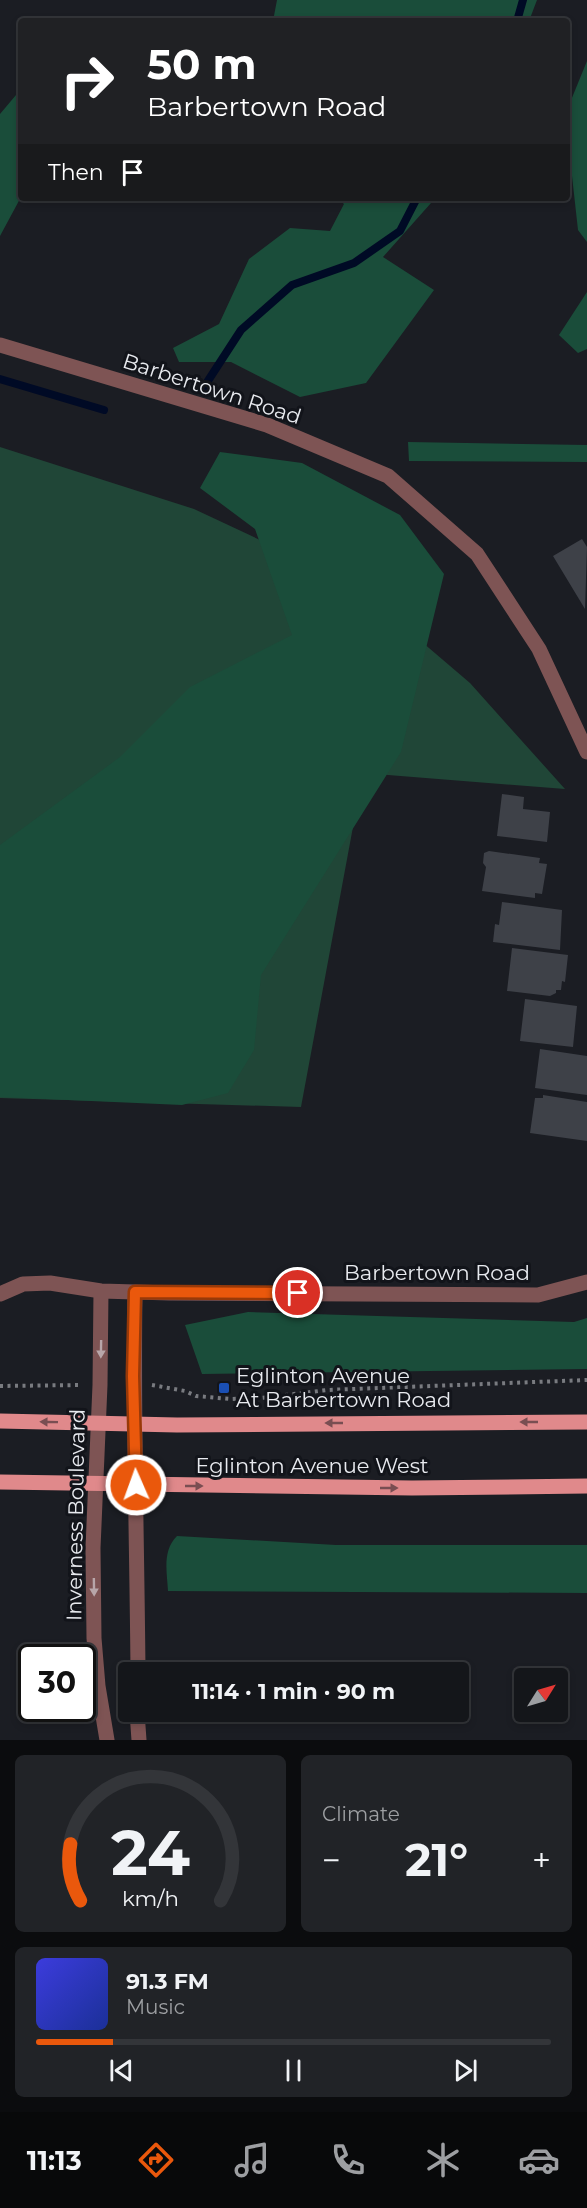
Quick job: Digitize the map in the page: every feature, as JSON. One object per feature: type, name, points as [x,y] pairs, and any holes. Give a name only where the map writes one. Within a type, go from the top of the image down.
[{"type":"main road","name":"Eglinton Avenue West","points":[[0,1421],[135,1424],[587,1422]]},
{"type":"main road","name":"Eglinton Avenue West","points":[[0,1482],[400,1488],[587,1486]]},
{"type":"street","name":"Barbertown Road","points":[[0,345],[267,424],[388,476],[477,554],[539,649],[587,752]]},
{"type":"street","name":"Barbertown Road","points":[[0,1294],[23,1284],[41,1283],[101,1291],[135,1292],[538,1295],[587,1282]]},
{"type":"street","name":"Inverness Boulevard","points":[[101,1291],[99,1423],[93,1548],[94,1638],[98,1686],[107,1740]]},
{"type":"street","points":[[135,1292],[138,1662]]},
{"type":"street","points":[[138,1722],[139,1740]]},
{"type":"path","points":[[160,1385],[196,1396],[230,1399],[337,1390],[587,1380]]},
{"type":"path","points":[[0,1386],[68,1384]]},
{"type":"green space","points":[[277,0],[537,0],[530,18],[274,18]]},
{"type":"green space","points":[[587,61],[587,242],[578,230],[570,158],[570,103]]},
{"type":"green space","points":[[18,95],[19,201],[0,236],[0,114]]},
{"type":"green space","points":[[340,201],[426,201],[431,203],[383,257],[434,290],[366,383],[300,397],[231,362],[179,362],[173,348],[219,324],[249,259],[290,228],[330,231],[344,204]]},
{"type":"green space","points":[[587,292],[587,349],[578,353],[559,335]]},
{"type":"green space","points":[[408,442],[587,445],[587,462],[409,461]]},
{"type":"green space","points":[[0,447],[194,509],[354,584],[470,683],[565,789],[363,773],[301,1107],[0,1098]]},
{"type":"green space","points":[[220,452],[302,463],[400,515],[444,574],[401,752],[261,975],[254,1050],[228,1093],[182,1105],[0,1097],[0,845],[120,757],[190,687],[292,635],[255,529],[200,488]]},
{"type":"green space","points":[[248,1312],[574,1322],[587,1318],[587,1369],[202,1374],[185,1325]]},
{"type":"green space","points":[[177,1536],[336,1545],[587,1545],[587,1593],[168,1591],[167,1555]]},
{"type":"building","points":[[582,539],[587,547],[585,609],[553,556]]},
{"type":"building","points":[[502,794],[524,797],[523,809],[550,812],[547,842],[497,836]]},
{"type":"building","points":[[489,851],[540,858],[539,863],[547,864],[542,894],[535,893],[535,898],[482,891],[486,867],[483,863],[484,853]]},
{"type":"building","points":[[502,902],[562,910],[560,950],[493,942],[495,924],[499,925]]},
{"type":"building","points":[[512,948],[568,955],[565,982],[562,981],[561,990],[556,990],[556,993],[550,996],[507,991]]},
{"type":"building","points":[[525,999],[577,1006],[573,1047],[520,1041]]},
{"type":"building","points":[[540,1049],[587,1056],[587,1095],[535,1088]]},
{"type":"building","points":[[543,1095],[587,1102],[587,1141],[530,1133],[535,1098],[543,1098]]},
{"type":"waterway","points":[[518,18],[523,0]]},
{"type":"waterway","points":[[202,390],[241,330],[292,285],[354,263],[400,231],[415,201]]},
{"type":"waterway","points":[[0,379],[104,410]]},
{"type":"place","name":"Eglinton Avenue At Barbertown Road","points":[[224,1388]]},
{"type":"route","points":[[136,1485],[133,1376],[135,1292],[298,1293]]}]
